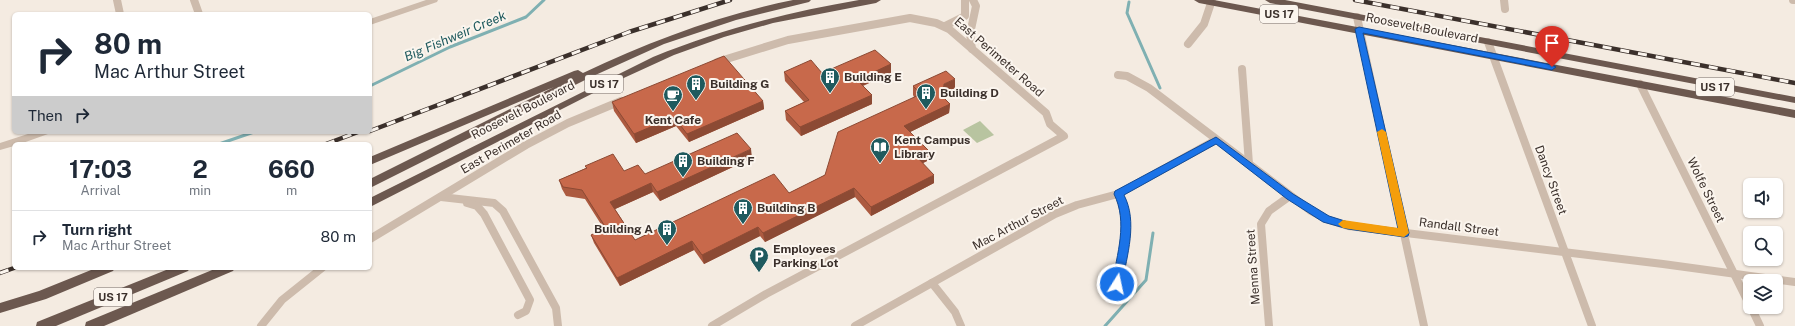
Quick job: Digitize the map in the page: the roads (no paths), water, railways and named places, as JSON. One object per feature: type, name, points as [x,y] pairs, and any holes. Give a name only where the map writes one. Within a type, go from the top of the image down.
[{"type":"highway","name":"Roosevelt Boulevard","points":[[372,183],[593,72],[661,42],[734,18],[806,0]]},
{"type":"highway","name":"Roosevelt Boulevard","points":[[372,202],[620,76],[670,54],[722,35],[769,22],[820,10],[876,0]]},
{"type":"highway","name":"Roosevelt Boulevard","points":[[1199,0],[1212,1],[1640,84]]},
{"type":"highway","name":"Roosevelt Boulevard","points":[[1270,0],[1634,70]]},
{"type":"highway","points":[[372,160],[575,74],[661,42]]},
{"type":"highway","points":[[1634,70],[1795,100]]},
{"type":"highway","name":"US 17","points":[[1634,70],[1795,104]]},
{"type":"highway","points":[[1640,84],[1795,121]]},
{"type":"highway","name":"US 17","points":[[1640,84],[1795,114]]},
{"type":"highway","points":[[0,308],[42,295],[104,270]]},
{"type":"highway","name":"US 17","points":[[42,326],[179,270]]},
{"type":"highway","name":"US 17","points":[[91,326],[224,270]]},
{"type":"highway","points":[[108,326],[143,305]]},
{"type":"street","points":[[117,0],[120,12]]},
{"type":"street","points":[[194,0],[198,12]]},
{"type":"street","points":[[372,21],[434,0]]},
{"type":"street","points":[[945,26],[954,23],[965,16],[965,0]]},
{"type":"street","points":[[972,49],[970,34],[976,6],[973,0]]},
{"type":"street","points":[[1504,0],[1505,9]]},
{"type":"street","points":[[1188,44],[1196,37],[1209,18],[1212,1]]},
{"type":"street","points":[[1357,17],[1424,326]]},
{"type":"street","name":"East Perimeter Road","points":[[710,65],[745,51],[767,45],[910,18],[945,26],[1046,113],[1050,124],[1064,136],[766,294],[712,326]]},
{"type":"street","name":"Dancy Street","points":[[1488,42],[1592,326]]},
{"type":"street","points":[[1242,69],[1249,164]]},
{"type":"street","name":"Randall Street","points":[[1118,75],[1127,76],[1149,88],[1290,196],[1326,219],[1348,226],[1795,282]]},
{"type":"street","name":"Wolfe Street","points":[[1640,84],[1743,292]]},
{"type":"street","name":"East Perimeter Road","points":[[372,238],[554,130],[631,97]]},
{"type":"street","points":[[15,142],[39,134]]},
{"type":"street","name":"Mac Arthur Street","points":[[855,326],[1056,214],[1077,205],[1118,194],[1216,140]]},
{"type":"street","points":[[0,147],[12,143]]},
{"type":"street","points":[[1117,284],[1125,237],[1126,221],[1125,207],[1118,194]]},
{"type":"street","name":"Menna Street","points":[[1270,326],[1261,224],[1263,217],[1268,211],[1290,196]]},
{"type":"street","points":[[441,197],[494,203],[503,211],[551,297],[556,308],[558,326]]},
{"type":"street","points":[[459,200],[477,206],[484,214],[530,300],[526,311],[518,315]]},
{"type":"street","points":[[261,326],[282,300],[320,270]]},
{"type":"street","points":[[932,283],[955,312],[961,326]]},
{"type":"street","name":"Wolfe Street","points":[[1754,314],[1760,326]]},
{"type":"waterway","name":"Big Fishweir Creek","points":[[372,85],[450,47],[526,17],[544,0]]},
{"type":"waterway","points":[[1129,2],[1127,13],[1160,88]]},
{"type":"waterway","name":"Big Fishweir Creek","points":[[225,142],[248,134]]},
{"type":"waterway","points":[[1105,326],[1146,280],[1153,233]]},
{"type":"railway","points":[[372,130],[629,32],[730,0]]},
{"type":"railway","points":[[1355,0],[1795,83]]},
{"type":"railway","points":[[331,142],[353,134]]},
{"type":"railway","points":[[0,273],[12,269]]},
{"type":"place","name":"Building E","points":[[830,94]]},
{"type":"place","name":"Building G","points":[[696,101]]},
{"type":"place","name":"Building D","points":[[926,110]]},
{"type":"place","name":"Kent Cafe","points":[[673,112]]},
{"type":"place","name":"Kent Campus Library","points":[[880,164]]},
{"type":"place","name":"Building F","points":[[683,178]]},
{"type":"place","name":"Building B","points":[[743,225]]},
{"type":"place","name":"Building A","points":[[667,246]]},
{"type":"place","name":"Employees Parking Lot","points":[[759,273]]}]
